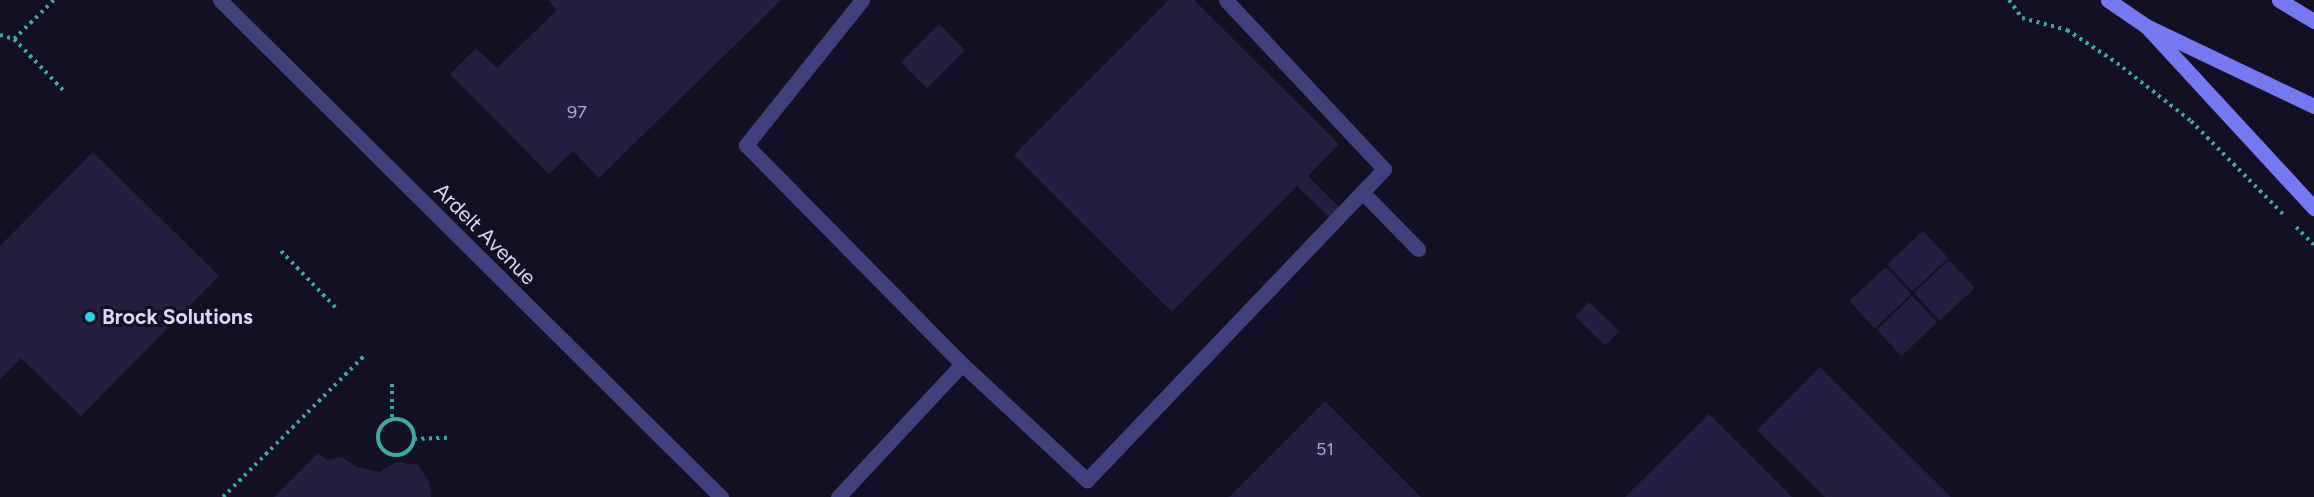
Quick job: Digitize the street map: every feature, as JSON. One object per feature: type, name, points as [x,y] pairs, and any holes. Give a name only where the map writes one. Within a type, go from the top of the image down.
[{"type":"main road","points":[[2108,0],[2146,26],[2314,106]]},
{"type":"main road","points":[[2279,0],[2314,21]]},
{"type":"main road","points":[[2146,26],[2314,208]]},
{"type":"street","name":"Ardelt Avenue","points":[[220,0],[721,497]]},
{"type":"street","points":[[862,0],[746,146],[962,364],[1087,480],[1384,169],[1226,0]]},
{"type":"street","points":[[1362,192],[1418,249]]},
{"type":"street","points":[[838,497],[962,364]]},
{"type":"path","points":[[14,39],[54,0]]},
{"type":"path","points":[[2009,0],[2022,18],[2067,30],[2117,63],[2192,121],[2314,245]]},
{"type":"path","points":[[0,35],[14,39],[66,93]]},
{"type":"path","points":[[280,251],[336,308]]},
{"type":"path","points":[[223,497],[364,356]]},
{"type":"path","points":[[392,384],[392,418]]},
{"type":"path","points":[[392,418],[404,421],[414,439],[410,448],[396,455],[384,451],[378,434],[382,423],[392,418]]},
{"type":"path","points":[[414,439],[447,438]]},
{"type":"path","points":[[396,455],[396,462]]},
{"type":"building","points":[[548,0],[781,0],[599,178],[573,151],[549,174],[450,74],[476,48],[497,68],[557,10]]},
{"type":"building","points":[[1169,0],[1194,0],[1339,144],[1308,176],[1339,207],[1329,217],[1297,186],[1172,312],[1014,155]]},
{"type":"building","points":[[939,24],[965,50],[927,88],[901,62]]},
{"type":"building","name":"Brock Solutions","points":[[93,152],[219,276],[81,416],[21,358],[0,379],[0,246]]},
{"type":"building","points":[[1923,231],[1948,258],[1912,291],[1887,264]]},
{"type":"building","points":[[1949,260],[1975,288],[1940,321],[1914,293]]},
{"type":"building","points":[[1886,267],[1911,294],[1875,328],[1849,301]]},
{"type":"building","points":[[1912,296],[1937,322],[1902,356],[1877,330]]},
{"type":"building","points":[[1589,302],[1619,331],[1605,346],[1575,316]]},
{"type":"building","points":[[1820,367],[1951,497],[1825,497],[1757,430]]},
{"type":"building","points":[[1325,401],[1421,497],[1229,497]]},
{"type":"building","points":[[1709,414],[1792,497],[1625,497]]},
{"type":"building","points":[[318,453],[327,460],[342,457],[357,467],[380,472],[396,462],[418,465],[430,483],[431,497],[274,497]]},
{"type":"place","name":"Brock Solutions","points":[[90,317]]}]
